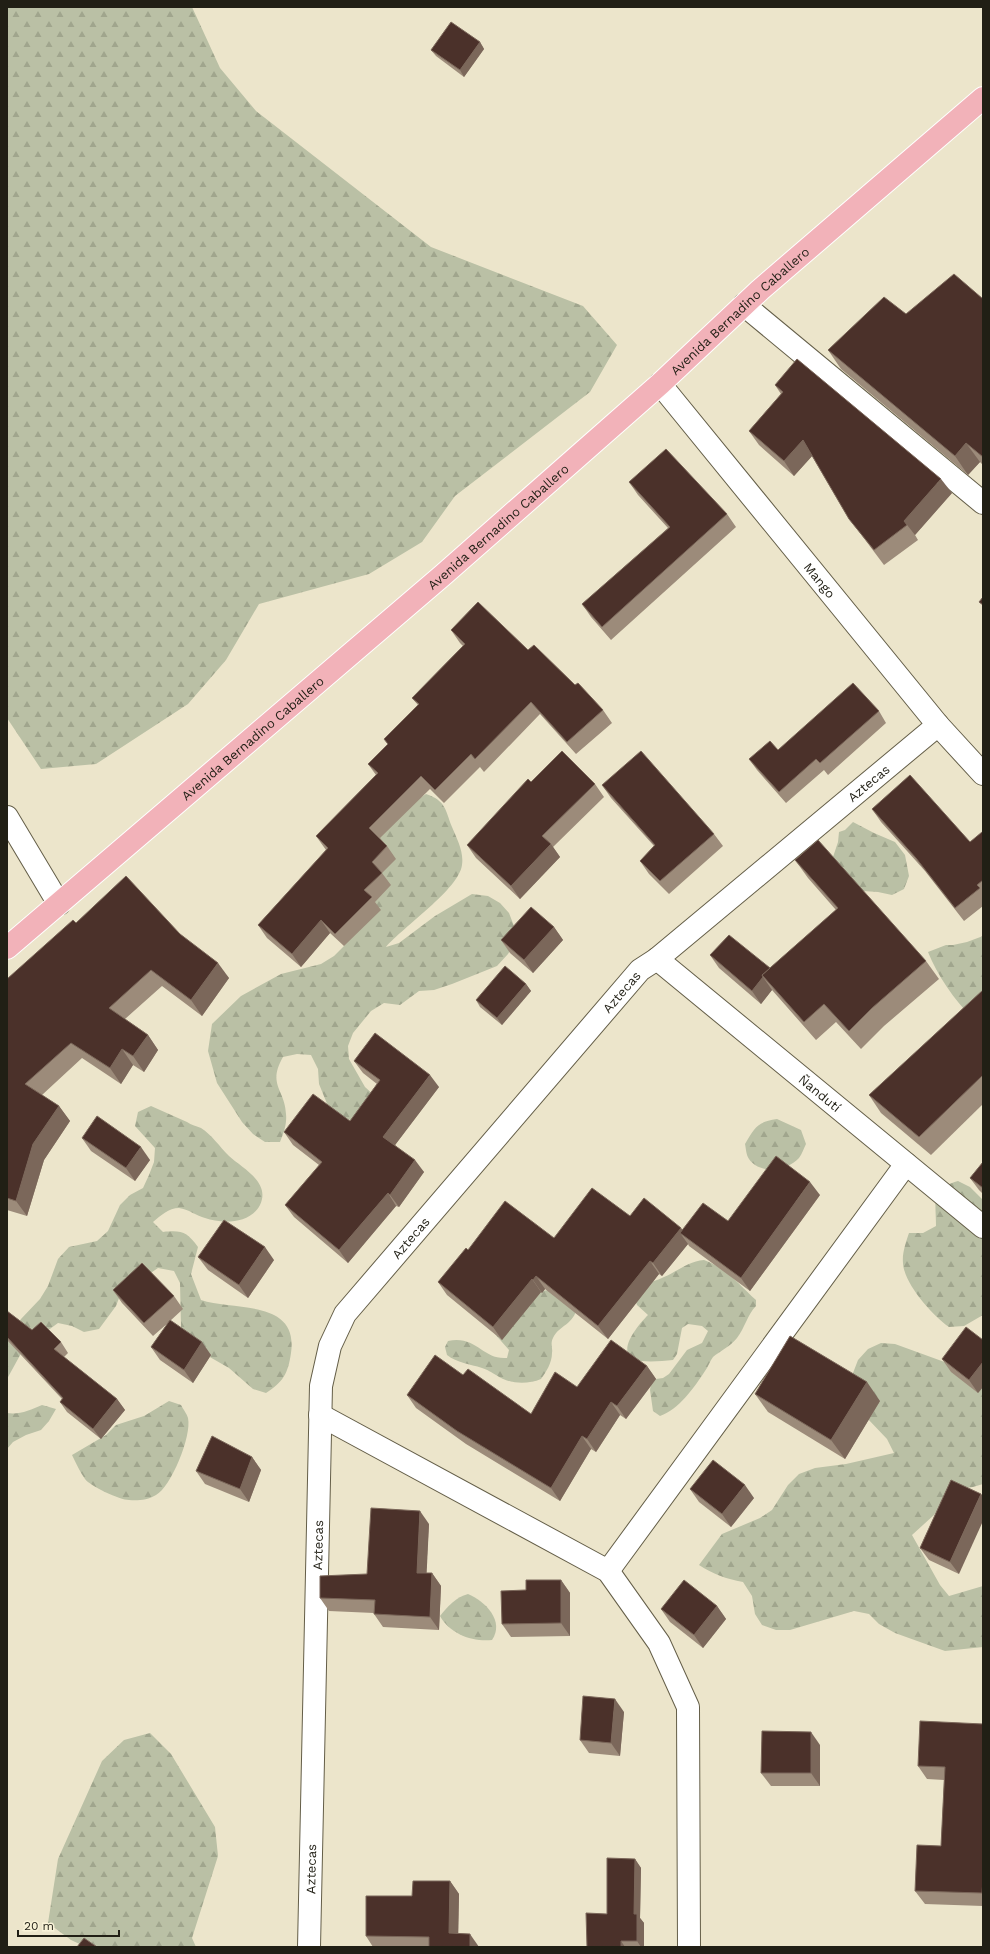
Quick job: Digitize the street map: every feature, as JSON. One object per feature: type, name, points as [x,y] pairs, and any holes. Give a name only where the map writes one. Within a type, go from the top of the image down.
[{"type":"main road","name":"Avenida Bernadino Caballero","points":[[7,948],[437,580],[660,384],[744,305],[983,98]]},
{"type":"street","points":[[744,305],[983,503]]},
{"type":"street","name":"Mango","points":[[660,384],[938,725],[983,774]]},
{"type":"street","name":"Aztecas","points":[[309,1947],[321,1386],[330,1346],[345,1314],[640,970],[657,959],[938,725]]},
{"type":"street","points":[[7,817],[59,904]]},
{"type":"street","name":"Ñandutí","points":[[657,959],[983,1227]]},
{"type":"street","points":[[608,1571],[906,1164]]},
{"type":"street","points":[[320,1415],[608,1571],[659,1644],[688,1707],[689,1947]]},
{"type":"green space","points":[[7,7],[192,7],[220,68],[256,111],[431,247],[583,306],[617,345],[590,392],[455,496],[422,542],[369,574],[259,604],[226,660],[188,704],[96,764],[41,769],[7,718]]},
{"type":"green space","points":[[426,794],[438,800],[444,806],[460,846],[462,865],[459,875],[441,896],[386,947],[399,943],[435,916],[472,894],[488,896],[500,903],[509,913],[514,926],[516,941],[508,954],[497,966],[434,990],[419,991],[400,1005],[384,1003],[371,1011],[353,1033],[348,1046],[349,1059],[365,1087],[375,1096],[357,1123],[330,1111],[319,1084],[318,1069],[311,1055],[297,1054],[283,1057],[278,1066],[277,1081],[285,1106],[286,1125],[280,1142],[265,1142],[253,1134],[242,1122],[217,1083],[208,1051],[212,1024],[241,996],[281,974],[321,964],[334,956],[344,946],[385,821]]},
{"type":"green space","points":[[853,822],[895,842],[905,855],[909,876],[904,889],[892,895],[878,892],[847,890],[833,857],[838,842],[839,832],[845,830]]},
{"type":"green space","points":[[983,936],[983,1027],[974,1020],[951,993],[938,973],[928,952],[946,945],[967,942]]},
{"type":"green space","points":[[151,1106],[201,1128],[212,1137],[229,1156],[254,1176],[262,1189],[260,1205],[250,1216],[243,1219],[227,1222],[212,1220],[186,1210],[175,1208],[168,1211],[153,1222],[163,1232],[175,1231],[184,1233],[191,1238],[198,1247],[191,1274],[201,1300],[261,1310],[275,1315],[285,1323],[291,1336],[291,1353],[288,1367],[281,1381],[266,1393],[253,1389],[229,1368],[201,1352],[189,1340],[181,1327],[180,1283],[174,1271],[158,1268],[121,1293],[116,1306],[99,1329],[84,1332],[72,1326],[58,1323],[24,1348],[7,1379],[7,1341],[21,1319],[40,1299],[48,1286],[58,1259],[69,1247],[97,1241],[108,1231],[120,1205],[130,1195],[143,1188],[154,1162],[155,1148],[135,1126],[138,1112]]},
{"type":"green space","points":[[777,1119],[801,1130],[806,1144],[799,1158],[788,1166],[766,1169],[754,1164],[749,1159],[745,1144],[757,1126],[770,1120]]},
{"type":"green space","points":[[958,1181],[970,1187],[983,1200],[983,1315],[964,1326],[949,1327],[942,1322],[920,1299],[908,1280],[903,1259],[904,1248],[909,1233],[923,1233],[936,1226],[936,1197],[943,1188]]},
{"type":"green space","points":[[704,1260],[720,1268],[732,1277],[756,1300],[756,1306],[750,1313],[735,1341],[713,1357],[701,1378],[680,1403],[667,1413],[660,1416],[653,1411],[650,1390],[651,1383],[656,1379],[663,1378],[669,1374],[687,1350],[702,1343],[708,1331],[702,1326],[688,1324],[682,1328],[677,1354],[673,1360],[641,1361],[632,1358],[628,1354],[627,1347],[633,1333],[648,1315],[637,1305],[634,1297],[640,1285],[661,1278],[693,1262]]},
{"type":"green space","points":[[562,1289],[577,1307],[573,1318],[559,1330],[553,1338],[550,1364],[541,1379],[524,1383],[512,1382],[486,1370],[459,1362],[447,1355],[445,1347],[448,1341],[458,1340],[473,1344],[498,1358],[507,1358],[509,1350],[494,1333],[540,1291]]},
{"type":"green space","points":[[881,1343],[895,1344],[983,1376],[983,1484],[951,1490],[934,1515],[912,1535],[940,1585],[949,1596],[983,1586],[983,1647],[945,1651],[895,1633],[879,1624],[869,1614],[854,1611],[790,1630],[776,1630],[762,1625],[755,1614],[752,1596],[743,1582],[720,1576],[699,1565],[722,1534],[760,1518],[772,1510],[788,1485],[799,1474],[815,1468],[846,1464],[894,1453],[887,1439],[867,1418],[853,1389],[853,1373],[858,1360],[868,1349]]},
{"type":"green space","points":[[169,1401],[181,1405],[188,1418],[188,1426],[184,1448],[174,1472],[162,1490],[153,1497],[146,1499],[125,1499],[99,1489],[85,1479],[72,1455],[106,1435],[116,1425],[144,1416]]},
{"type":"green space","points":[[42,1405],[56,1409],[49,1421],[41,1430],[26,1435],[13,1442],[7,1449],[7,1413],[20,1413]]},
{"type":"green space","points":[[468,1594],[481,1601],[495,1619],[495,1633],[492,1640],[477,1640],[462,1636],[450,1628],[440,1616],[449,1605]]},
{"type":"green space","points":[[150,1733],[171,1754],[215,1827],[218,1856],[192,1938],[196,1947],[86,1947],[71,1940],[48,1923],[58,1859],[102,1761],[124,1740]]},
{"type":"building","points":[[451,22],[480,42],[460,70],[431,50]]},
{"type":"building","points":[[954,274],[983,299],[983,457],[966,443],[955,456],[828,350],[884,297],[906,314]]},
{"type":"building","points":[[797,359],[941,479],[904,521],[907,525],[874,550],[849,519],[803,440],[784,461],[749,431],[783,392],[775,385]]},
{"type":"building","points":[[666,449],[727,514],[602,627],[582,604],[670,527],[629,482]]},
{"type":"building","points":[[983,597],[983,605],[979,602]]},
{"type":"building","points":[[478,602],[528,650],[534,645],[575,685],[578,683],[603,710],[567,742],[531,702],[475,759],[471,754],[435,790],[421,776],[369,828],[387,846],[372,862],[382,873],[364,890],[372,897],[335,934],[321,920],[292,954],[258,925],[328,848],[316,836],[378,773],[368,764],[388,744],[384,739],[419,704],[412,698],[465,644],[451,630]]},
{"type":"building","points":[[853,683],[879,711],[820,763],[816,759],[779,792],[749,759],[770,741],[778,750]]},
{"type":"building","points":[[562,751],[595,784],[542,836],[551,844],[511,886],[467,845],[528,779],[531,782]]},
{"type":"building","points":[[641,751],[714,834],[660,881],[640,861],[655,845],[602,785]]},
{"type":"building","points":[[910,775],[970,842],[982,832],[983,833],[983,880],[977,885],[980,888],[955,908],[916,858],[872,809]]},
{"type":"building","points":[[818,840],[926,961],[872,1008],[849,1031],[824,1004],[804,1022],[762,975],[838,908],[795,860]]},
{"type":"building","points":[[126,876],[180,934],[218,963],[191,1000],[151,970],[109,1008],[148,1035],[133,1056],[122,1049],[110,1068],[71,1043],[25,1084],[59,1106],[33,1144],[16,1201],[7,1198],[7,979],[73,920],[76,923]]},
{"type":"building","points":[[531,907],[554,927],[524,960],[501,940]]},
{"type":"building","points":[[729,935],[770,968],[762,975],[763,977],[752,991],[710,955]]},
{"type":"building","points":[[505,966],[526,984],[497,1018],[476,1000]]},
{"type":"building","points":[[983,990],[983,1075],[919,1137],[869,1095]]},
{"type":"building","points":[[375,1033],[430,1075],[383,1137],[415,1160],[390,1195],[388,1193],[339,1250],[285,1205],[322,1162],[284,1132],[313,1094],[350,1121],[380,1080],[354,1061]]},
{"type":"building","points":[[97,1116],[141,1147],[126,1168],[82,1138]]},
{"type":"building","points":[[776,1156],[810,1182],[741,1278],[680,1233],[703,1203],[728,1221]]},
{"type":"building","points":[[983,1162],[983,1188],[970,1178]]},
{"type":"building","points":[[592,1188],[630,1216],[644,1198],[681,1228],[653,1263],[650,1261],[598,1326],[536,1276],[493,1327],[438,1282],[466,1248],[468,1250],[505,1201],[554,1238]]},
{"type":"building","points":[[224,1220],[265,1247],[239,1285],[198,1257]]},
{"type":"building","points":[[142,1263],[174,1296],[144,1323],[113,1290]]},
{"type":"building","points":[[7,1311],[32,1330],[41,1322],[61,1342],[54,1349],[117,1399],[93,1429],[60,1402],[63,1398],[7,1337]]},
{"type":"building","points":[[170,1320],[202,1342],[184,1370],[151,1347]]},
{"type":"building","points":[[966,1327],[983,1340],[983,1362],[969,1380],[942,1359]]},
{"type":"building","points":[[790,1336],[867,1382],[831,1440],[755,1394]]},
{"type":"building","points":[[611,1340],[647,1366],[617,1406],[611,1402],[587,1439],[582,1436],[551,1488],[457,1431],[407,1395],[435,1355],[463,1375],[468,1369],[531,1414],[555,1372],[577,1387]]},
{"type":"building","points":[[212,1436],[252,1457],[240,1489],[196,1471]]},
{"type":"building","points":[[713,1460],[745,1485],[722,1514],[690,1489]]},
{"type":"building","points":[[951,1480],[981,1494],[950,1562],[920,1548]]},
{"type":"building","points":[[371,1508],[420,1511],[417,1573],[432,1573],[430,1617],[374,1614],[375,1600],[320,1598],[320,1576],[367,1574]]},
{"type":"building","points":[[526,1580],[561,1580],[561,1623],[502,1624],[501,1591],[526,1590]]},
{"type":"building","points":[[684,1580],[717,1606],[694,1635],[661,1609]]},
{"type":"building","points":[[583,1696],[615,1699],[611,1743],[580,1740]]},
{"type":"building","points":[[920,1721],[983,1724],[982,1893],[915,1891],[917,1845],[941,1846],[945,1767],[918,1766]]},
{"type":"building","points":[[762,1731],[811,1732],[811,1773],[761,1773]]},
{"type":"building","points":[[607,1858],[635,1859],[634,1914],[637,1914],[637,1941],[621,1941],[621,1947],[587,1947],[586,1913],[607,1914]]},
{"type":"building","points":[[413,1881],[450,1881],[449,1933],[470,1934],[470,1947],[429,1947],[429,1937],[366,1936],[366,1896],[412,1896]]},
{"type":"building","points":[[84,1938],[97,1947],[77,1947]]}]
